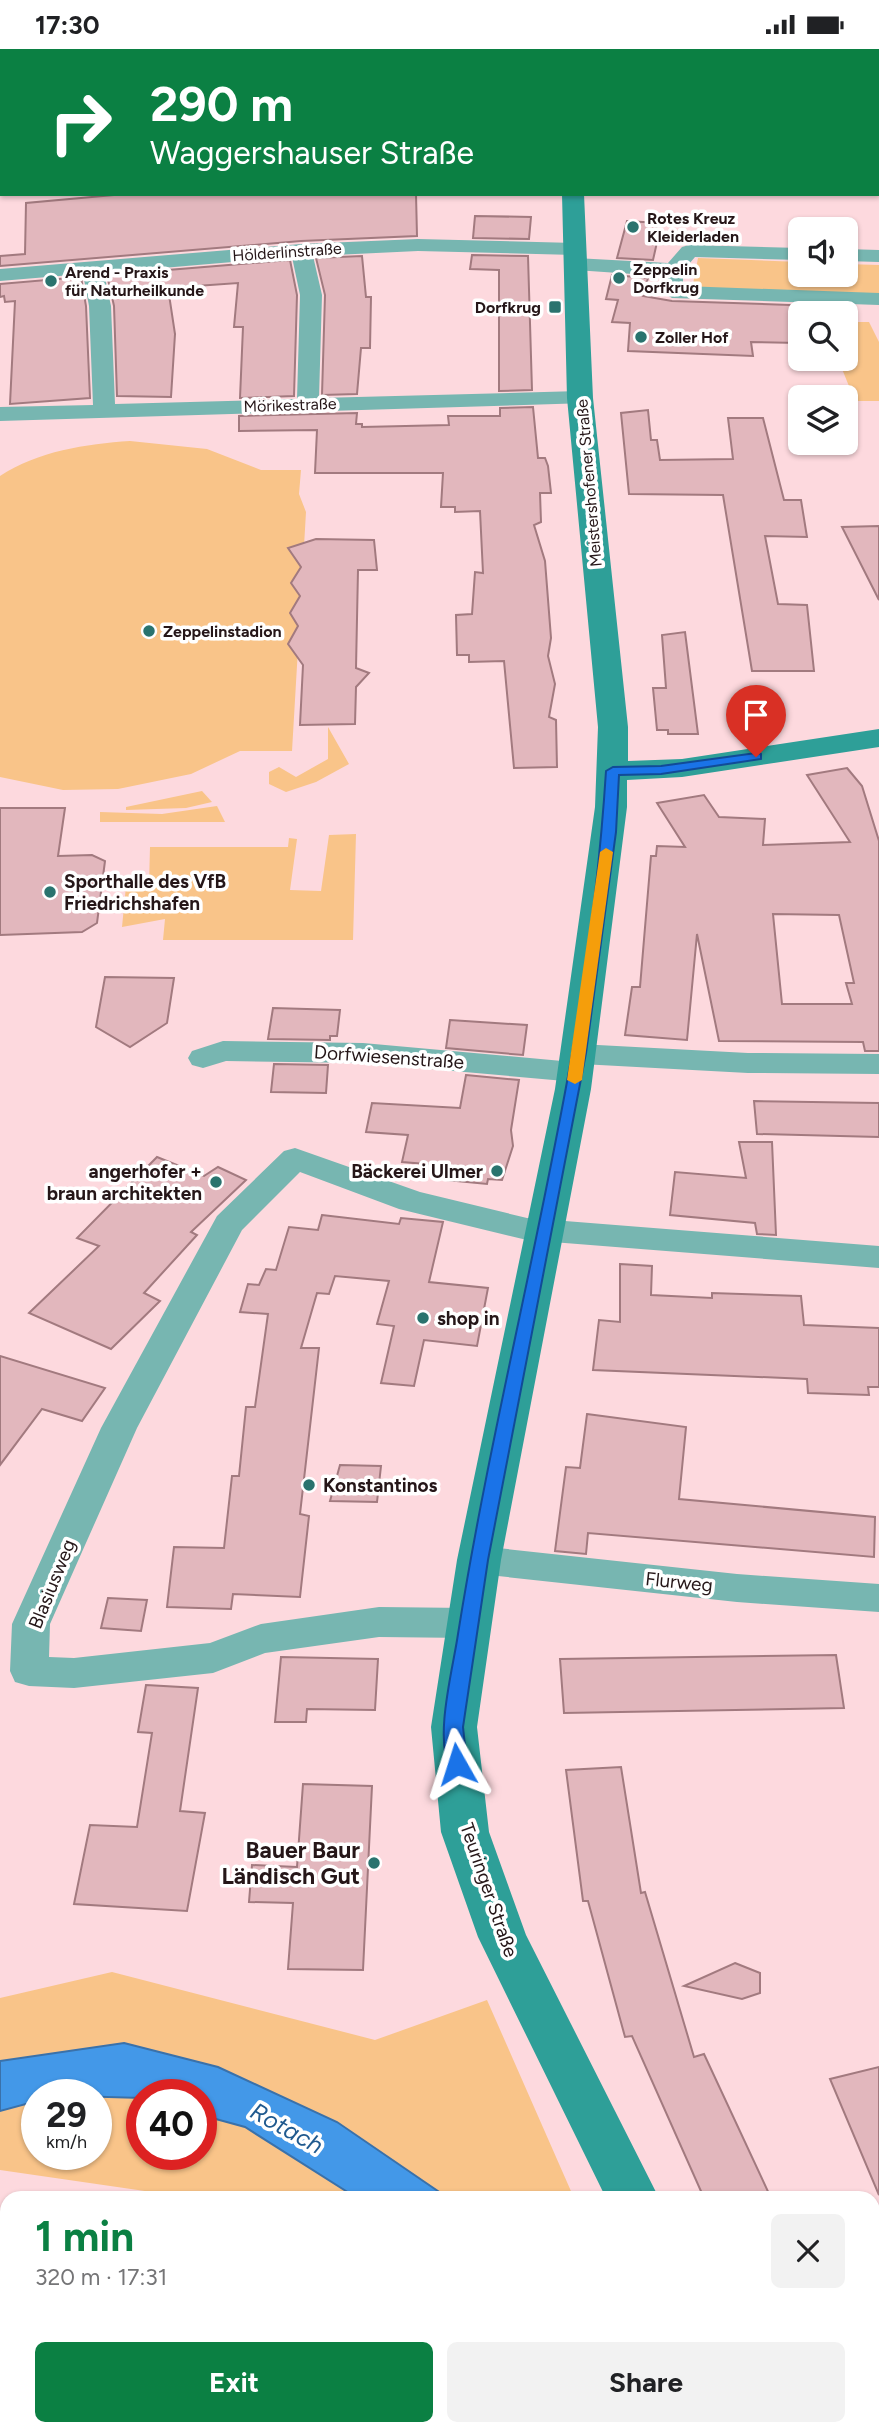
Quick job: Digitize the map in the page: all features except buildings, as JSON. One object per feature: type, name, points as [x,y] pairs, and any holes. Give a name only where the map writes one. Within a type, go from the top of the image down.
[{"type":"street","name":"Meistershofener Straße","points":[[573,196],[580,398],[613,727],[613,771]]},
{"type":"street","name":"Hölderlinstraße","points":[[0,275],[301,250],[418,245],[575,256],[673,270]]},
{"type":"street","points":[[301,250],[311,295],[308,404]]},
{"type":"street","points":[[788,254],[689,251],[673,270],[672,292],[879,299]]},
{"type":"street","points":[[858,255],[879,256]]},
{"type":"street","points":[[92,266],[100,306],[104,411]]},
{"type":"street","name":"Mörikestraße","points":[[0,414],[580,398]]},
{"type":"street","points":[[613,771],[682,768],[879,738]]},
{"type":"street","name":"Teuringer Straße","points":[[613,771],[609,832],[578,1063],[479,1560],[453,1727],[465,1832],[502,1937],[629,2191]]},
{"type":"street","name":"Dorfwiesenstraße","points":[[203,1058],[223,1051],[363,1053],[578,1063],[879,1064]]},
{"type":"street","name":"Blasiusweg","points":[[468,1623],[379,1622],[261,1639],[212,1658],[74,1673],[29,1671],[31,1624],[119,1429],[229,1224],[295,1158],[411,1201],[545,1231]]},
{"type":"street","points":[[545,1231],[879,1258]]},
{"type":"street","name":"Flurweg","points":[[479,1560],[737,1588],[879,1598]]},
{"type":"shaded area","points":[[698,258],[788,262],[788,287],[858,287],[858,264],[879,265],[879,294],[692,289]]},
{"type":"shaded area","points":[[858,322],[869,322],[879,342],[879,401],[858,401],[858,385],[849,385],[843,371],[858,371]]},
{"type":"shaded area","name":"Zeppelinstadion","points":[[130,441],[207,449],[261,470],[301,470],[299,494],[306,512],[292,751],[240,751],[191,774],[118,789],[63,790],[0,777],[0,476],[30,460],[63,450]]},
{"type":"shaded area","points":[[328,727],[349,764],[316,782],[286,792],[269,784],[269,772],[279,767],[296,777],[328,759]]},
{"type":"shaded area","points":[[202,791],[212,802],[186,808],[126,810],[126,807]]},
{"type":"shaded area","points":[[217,806],[225,822],[100,822],[100,812],[162,814]]},
{"type":"shaded area","points":[[356,834],[353,940],[163,940],[165,919],[122,927],[126,886],[149,885],[150,847],[288,847],[289,838],[297,839],[290,890],[321,891],[329,835]]},
{"type":"shaded area","points":[[112,1972],[375,2040],[487,2000],[571,2191],[438,2191],[337,2122],[218,2067],[124,2043],[0,2061],[0,1998]]},
{"type":"shaded area","points":[[112,2098],[126,2098],[126,2170],[217,2170],[217,2119],[245,2126],[346,2191],[145,2191],[0,2170],[0,2111],[21,2105],[21,2170],[112,2170]]},
{"type":"water","name":"Rotach","points":[[124,2043],[218,2067],[337,2122],[438,2191],[346,2191],[245,2127],[217,2119],[217,2079],[126,2079],[126,2098],[112,2097],[112,2079],[21,2079],[21,2105],[0,2111],[0,2061]]},
{"type":"slow traffic","points":[[575,1080],[606,852]]},
{"type":"place","name":"Rotes Kreuz Kleiderladen","points":[[633,227]]},
{"type":"place","name":"Zeppelin Dorfkrug","points":[[619,278]]},
{"type":"place","name":"Arend - Praxis für Naturheilkunde","points":[[51,281]]},
{"type":"place","name":"Dorfkrug","points":[[555,307]]},
{"type":"place","name":"Zoller Hof","points":[[641,337]]},
{"type":"place","name":"Zeppelinstadion","points":[[149,631]]},
{"type":"place","name":"Sporthalle des VfB Friedrichshafen","points":[[50,892]]},
{"type":"place","name":"Bäckerei Ulmer","points":[[497,1171]]},
{"type":"place","name":"angerhofer + braun architekten","points":[[216,1182]]},
{"type":"place","name":"shop in","points":[[423,1318]]},
{"type":"place","name":"Konstantinos","points":[[309,1485]]},
{"type":"place","name":"Bauer Baur Ländisch Gut","points":[[374,1863]]},
{"type":"route","points":[[457,1764],[453,1727],[468,1623],[573,1089],[609,832],[613,771],[682,768],[756,757]]}]
